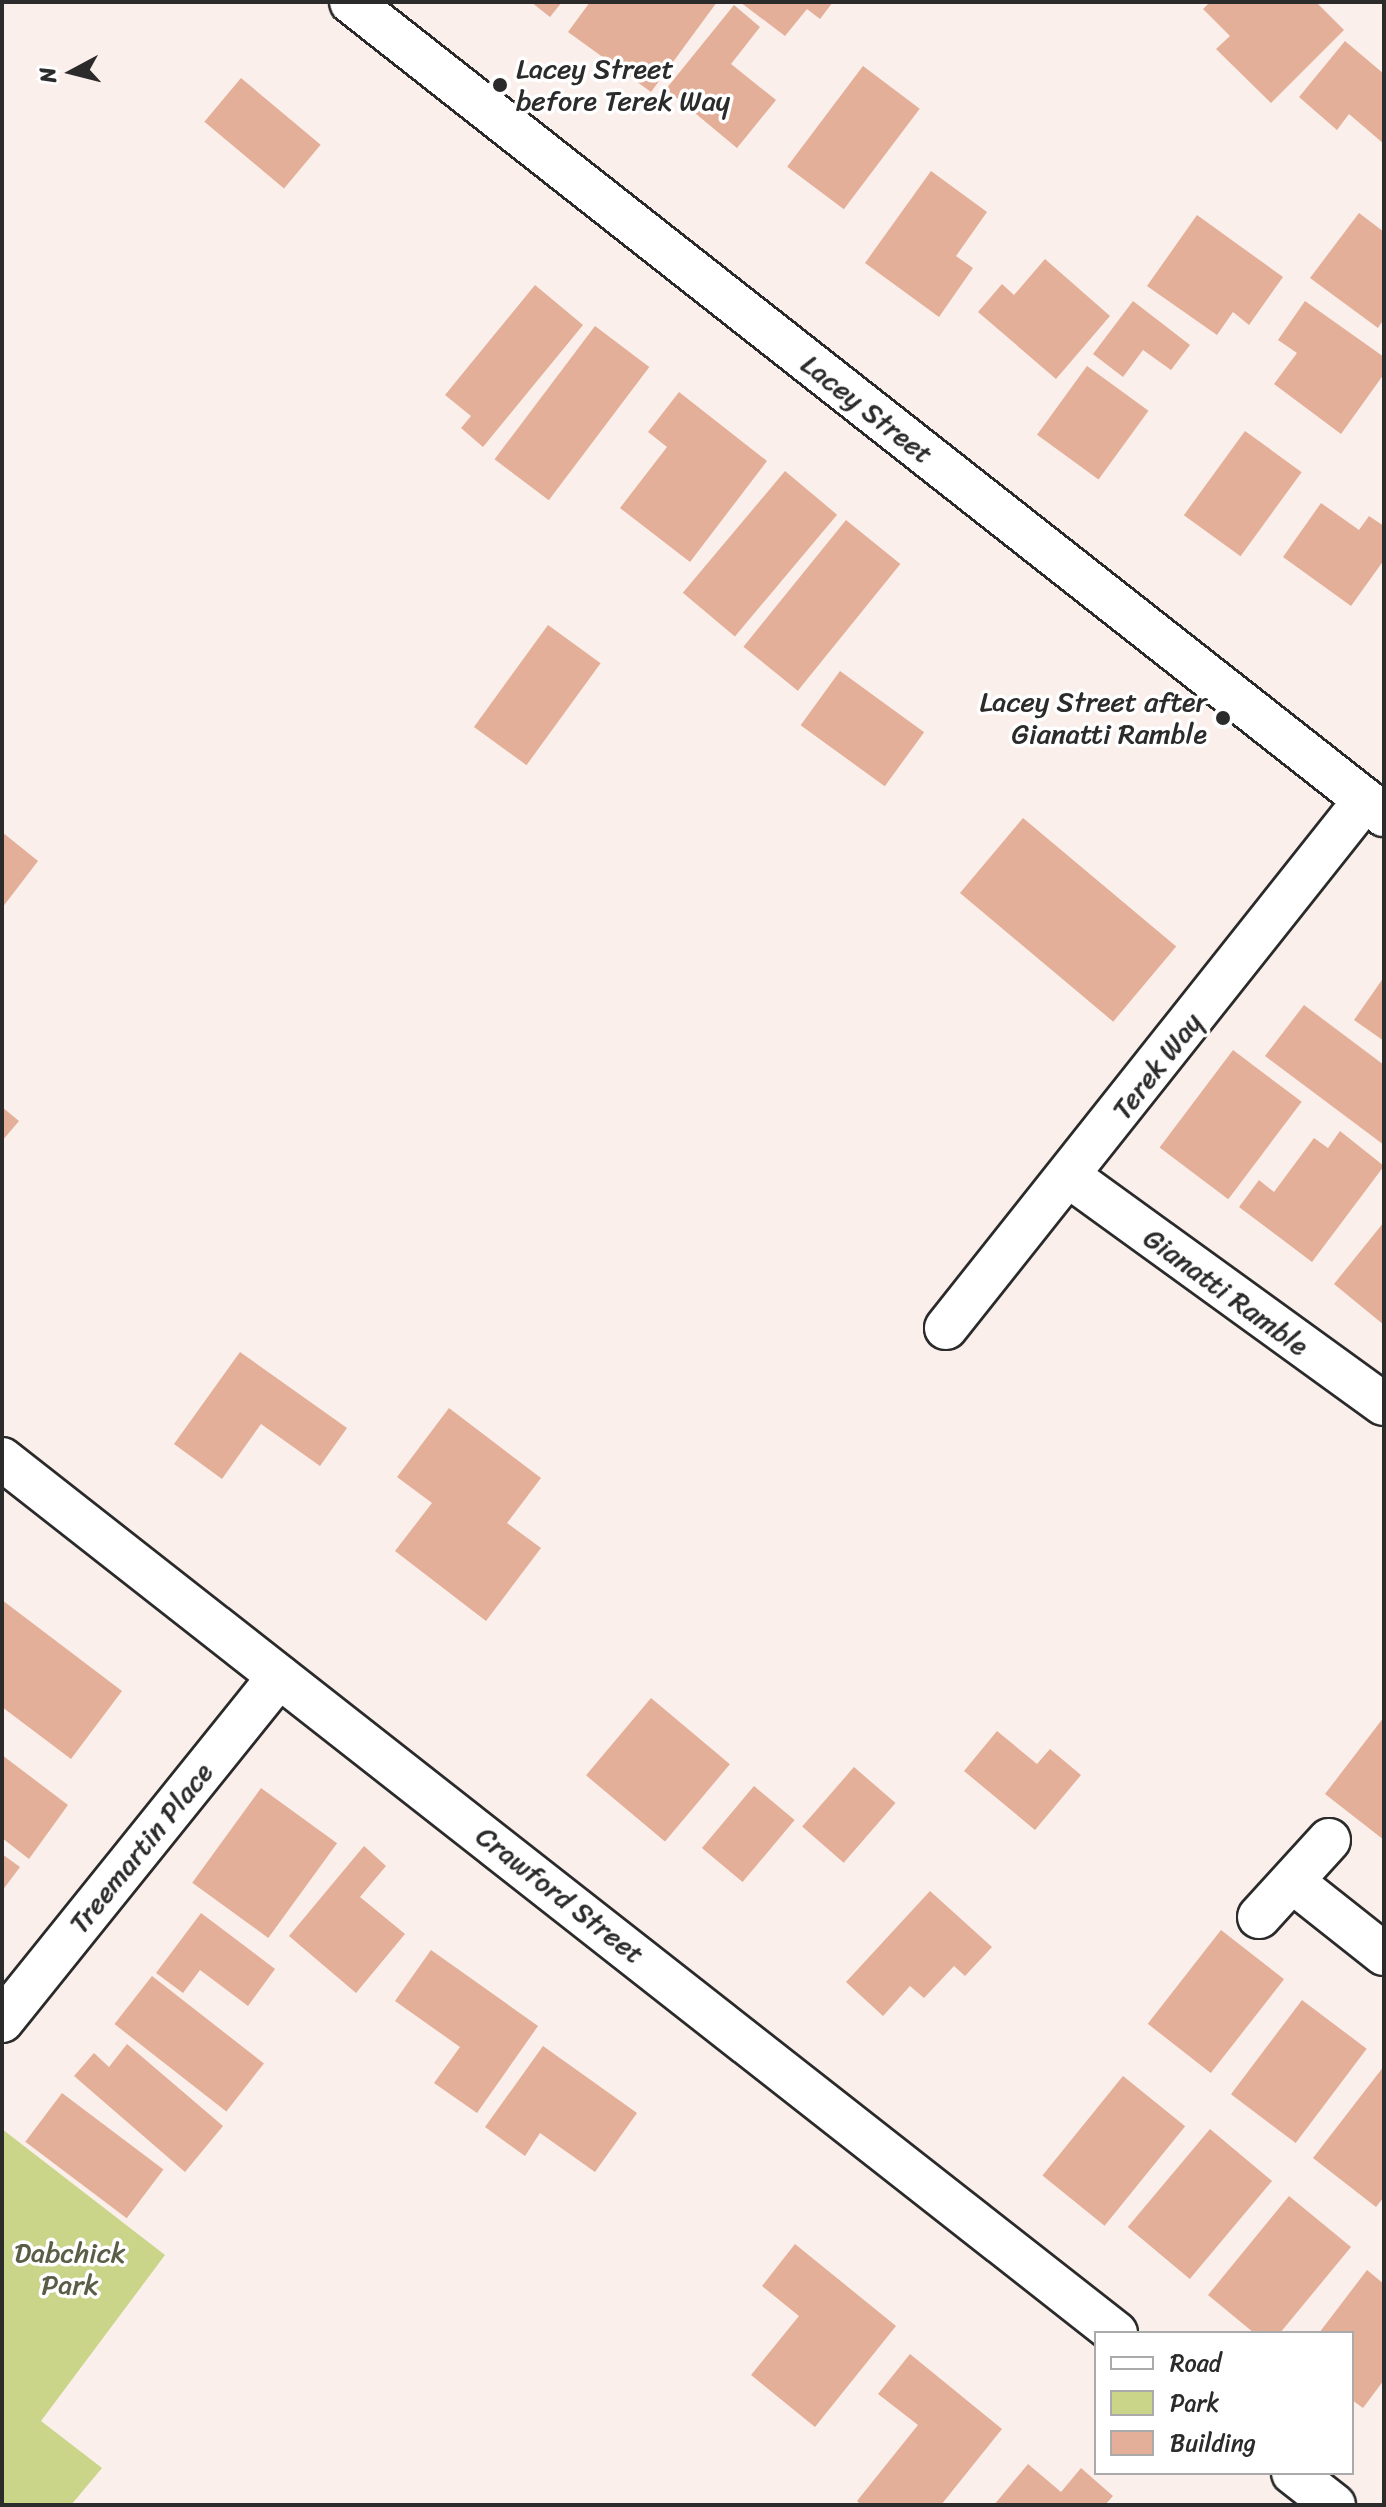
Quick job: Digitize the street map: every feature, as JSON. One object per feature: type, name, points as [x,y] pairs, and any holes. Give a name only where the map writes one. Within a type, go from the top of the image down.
[{"type":"street","name":"Lacey Street","points":[[351,2],[1375,808]]},
{"type":"street","name":"Terek Way","points":[[946,1328],[1375,808]]},
{"type":"street","name":"Gianatti Ramble","points":[[1070,1177],[1384,1404]]},
{"type":"street","name":"Crawford Street","points":[[2,1459],[1113,2331]]},
{"type":"street","name":"Treemartin Place","points":[[2,2021],[279,1676]]},
{"type":"street","points":[[1259,1917],[1329,1840]]},
{"type":"street","points":[[1293,1882],[1384,1954]]},
{"type":"street","points":[[1296,2475],[1334,2505]]},
{"type":"green space","name":"Dabchick Park","points":[[2,2129],[165,2255],[41,2421],[102,2468],[71,2505],[2,2505]]},
{"type":"building","points":[[531,2],[562,2],[550,17]]},
{"type":"building","points":[[590,2],[717,2],[651,92],[568,32]]},
{"type":"building","points":[[740,2],[833,2],[820,19],[807,9],[785,36]]},
{"type":"building","points":[[1210,2],[1316,2],[1344,30],[1271,103],[1216,49],[1230,36],[1203,9]]},
{"type":"building","points":[[734,5],[760,27],[731,64],[776,100],[737,148],[666,89]]},
{"type":"building","points":[[1345,41],[1384,74],[1384,144],[1349,114],[1337,130],[1299,97]]},
{"type":"building","points":[[863,66],[920,109],[844,209],[787,167]]},
{"type":"building","points":[[241,78],[321,145],[284,189],[204,122]]},
{"type":"building","points":[[931,171],[987,212],[956,256],[973,268],[939,317],[865,263]]},
{"type":"building","points":[[1359,213],[1384,232],[1384,319],[1378,328],[1310,278]]},
{"type":"building","points":[[1197,215],[1283,277],[1249,325],[1233,312],[1217,335],[1147,286]]},
{"type":"building","points":[[1045,259],[1110,316],[1056,379],[978,312],[1002,284],[1014,295]]},
{"type":"building","points":[[535,285],[583,325],[483,447],[461,428],[471,416],[445,395]]},
{"type":"building","points":[[1133,301],[1190,345],[1171,370],[1143,350],[1123,377],[1093,354]]},
{"type":"building","points":[[1305,301],[1384,357],[1384,374],[1341,434],[1274,384],[1297,353],[1278,340]]},
{"type":"building","points":[[595,326],[649,367],[549,500],[494,459]]},
{"type":"building","points":[[1087,366],[1148,411],[1099,479],[1037,435]]},
{"type":"building","points":[[679,392],[767,461],[690,562],[620,508],[667,447],[648,432]]},
{"type":"building","points":[[1245,431],[1302,472],[1241,556],[1184,515]]},
{"type":"building","points":[[785,471],[837,515],[735,637],[683,593]]},
{"type":"building","points":[[1321,503],[1359,530],[1369,516],[1384,526],[1384,560],[1351,606],[1283,557]]},
{"type":"building","points":[[846,520],[900,564],[798,691],[743,647]]},
{"type":"building","points":[[548,625],[601,663],[527,765],[474,727]]},
{"type":"building","points":[[840,671],[924,732],[885,786],[801,725]]},
{"type":"building","points":[[1023,818],[1176,947],[1113,1022],[960,893]]},
{"type":"building","points":[[2,832],[38,861],[2,908]]},
{"type":"building","points":[[1384,977],[1384,1041],[1354,1020]]},
{"type":"building","points":[[1304,1005],[1384,1065],[1384,1145],[1265,1056]]},
{"type":"building","points":[[1233,1050],[1302,1102],[1228,1199],[1160,1147]]},
{"type":"building","points":[[2,1107],[19,1121],[2,1141]]},
{"type":"building","points":[[1340,1131],[1384,1166],[1312,1262],[1239,1207],[1259,1180],[1274,1192],[1314,1138],[1328,1148]]},
{"type":"building","points":[[1384,1222],[1384,1325],[1334,1284]]},
{"type":"building","points":[[240,1352],[347,1428],[320,1466],[261,1424],[222,1479],[174,1444]]},
{"type":"building","points":[[449,1408],[541,1478],[507,1523],[541,1548],[486,1621],[395,1551],[432,1503],[397,1477]]},
{"type":"building","points":[[2,1600],[122,1691],[71,1759],[2,1707]]},
{"type":"building","points":[[651,1698],[730,1764],[665,1842],[586,1775]]},
{"type":"building","points":[[1384,1717],[1384,1840],[1325,1794]]},
{"type":"building","points":[[997,1731],[1037,1764],[1050,1749],[1081,1775],[1035,1830],[964,1771]]},
{"type":"building","points":[[2,1755],[68,1805],[29,1859],[2,1838]]},
{"type":"building","points":[[854,1767],[896,1803],[844,1863],[802,1827]]},
{"type":"building","points":[[754,1786],[795,1820],[743,1882],[702,1848]]},
{"type":"building","points":[[261,1788],[337,1843],[268,1938],[192,1883]]},
{"type":"building","points":[[364,1846],[386,1866],[360,1897],[405,1934],[356,1993],[289,1936]]},
{"type":"building","points":[[2,1854],[20,1867],[2,1891]]},
{"type":"building","points":[[930,1891],[992,1947],[965,1976],[954,1966],[924,1998],[910,1986],[883,2016],[846,1982]]},
{"type":"building","points":[[201,1913],[275,1969],[248,2006],[200,1970],[183,1993],[156,1973]]},
{"type":"building","points":[[1221,1930],[1284,1979],[1211,2073],[1148,2024]]},
{"type":"building","points":[[431,1950],[538,2026],[477,2113],[434,2083],[460,2047],[395,2001]]},
{"type":"building","points":[[152,1976],[264,2063],[226,2111],[114,2024]]},
{"type":"building","points":[[1302,2000],[1367,2049],[1296,2143],[1231,2094]]},
{"type":"building","points":[[127,2044],[223,2126],[185,2172],[74,2076],[94,2053],[109,2067]]},
{"type":"building","points":[[543,2046],[637,2113],[595,2172],[540,2133],[525,2156],[485,2127]]},
{"type":"building","points":[[1384,2066],[1384,2197],[1376,2207],[1313,2158]]},
{"type":"building","points":[[1123,2076],[1185,2126],[1105,2226],[1042,2175]]},
{"type":"building","points":[[62,2093],[163,2169],[127,2218],[25,2142]]},
{"type":"building","points":[[1210,2129],[1272,2181],[1190,2279],[1128,2227]]},
{"type":"building","points":[[1289,2196],[1351,2247],[1282,2331],[1252,2331],[1208,2295]]},
{"type":"building","points":[[795,2244],[896,2326],[815,2427],[751,2375],[799,2316],[762,2286]]},
{"type":"building","points":[[1367,2270],[1384,2284],[1384,2380],[1363,2408],[1354,2401],[1354,2331],[1321,2331]]},
{"type":"building","points":[[910,2354],[1002,2429],[941,2505],[861,2505],[857,2501],[918,2425],[878,2394]]},
{"type":"building","points":[[1028,2464],[1061,2492],[1081,2468],[1113,2496],[1105,2505],[994,2505]]},
{"type":"place","name":"Lacey Street before Terek Way","points":[[500,85]]},
{"type":"place","name":"Lacey Street after Gianatti Ramble","points":[[1223,718]]}]
